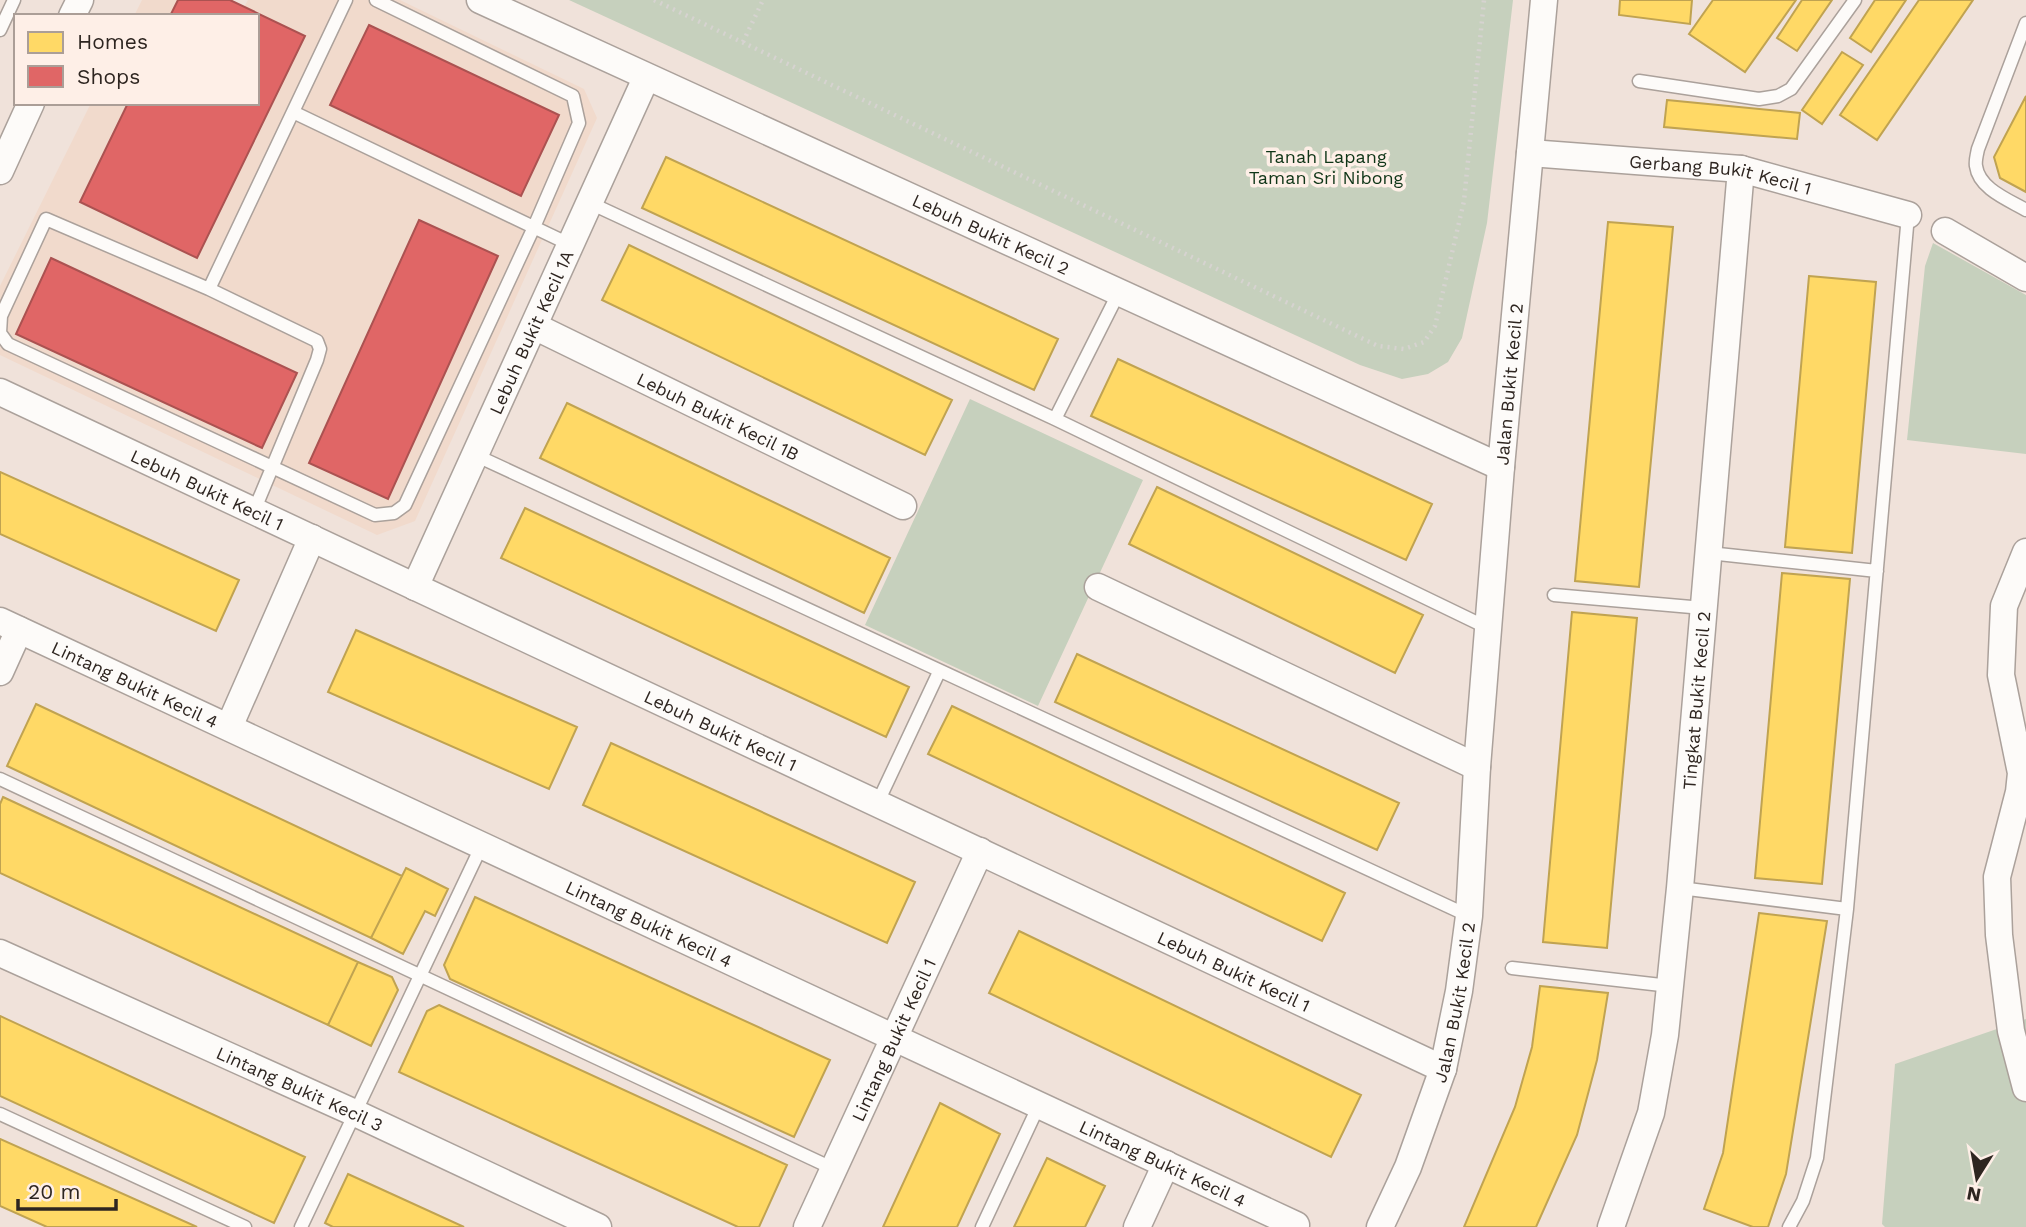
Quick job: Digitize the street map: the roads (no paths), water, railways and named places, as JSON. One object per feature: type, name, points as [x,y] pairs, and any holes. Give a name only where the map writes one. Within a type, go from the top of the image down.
[{"type":"street","name":"Lebuh Bukit Kecil 2","points":[[480,0],[1500,467]]},
{"type":"street","name":"Jalan Bukit Kecil 2","points":[[1380,1227],[1408,1167],[1443,1069],[1460,991],[1469,916],[1476,767],[1500,467],[1544,0]]},
{"type":"street","name":"Lebuh Bukit Kecil 1A","points":[[415,587],[646,78]]},
{"type":"street","points":[[0,171],[30,105]]},
{"type":"street","name":"Gerbang Bukit Kecil 1","points":[[1530,153],[1741,169],[1908,215]]},
{"type":"street","name":"Tingkat Bukit Kecil 2","points":[[1611,1227],[1651,1112],[1665,1035],[1741,169]]},
{"type":"street","points":[[1945,231],[2026,278]]},
{"type":"street","name":"Lebuh Bukit Kecil 1B","points":[[534,326],[903,506]]},
{"type":"street","name":"Lebuh Bukit Kecil 1","points":[[0,392],[1443,1069]]},
{"type":"street","points":[[229,727],[312,538]]},
{"type":"street","points":[[2026,552],[2004,606],[2001,675],[2021,774],[2019,792],[1997,877],[1999,935],[2011,1031],[2026,1088]]},
{"type":"street","points":[[1098,587],[1476,767]]},
{"type":"street","points":[[0,672],[10,625]]},
{"type":"street","name":"Lintang Bukit Kecil 4","points":[[10,625],[1296,1225]]},
{"type":"street","name":"Lintang Bukit Kecil 1","points":[[807,1227],[980,852]]},
{"type":"street","name":"Lintang Bukit Kecil 3","points":[[0,953],[355,1113],[598,1227]]},
{"type":"street","points":[[1136,1227],[1166,1164]]},
{"type":"lane","points":[[0,30],[14,0]]},
{"type":"lane","points":[[208,289],[346,0]]},
{"type":"lane","points":[[254,512],[272,467],[317,360],[320,349],[317,341],[208,289],[47,219],[1,316],[0,333],[8,344],[272,467],[375,515],[394,513],[405,505],[534,227],[579,123],[573,96],[376,0]]},
{"type":"lane","points":[[1639,81],[1759,99],[1778,96],[1791,89],[1855,0]]},
{"type":"lane","points":[[2026,23],[1978,149],[1976,166],[1982,181],[1993,191],[2026,210]]},
{"type":"lane","points":[[293,113],[571,245]]},
{"type":"lane","points":[[590,203],[1055,419],[1488,628]]},
{"type":"lane","points":[[1789,1227],[1818,1158],[1847,909],[1908,215]]},
{"type":"lane","points":[[1055,419],[1119,292]]},
{"type":"lane","points":[[475,455],[1469,916]]},
{"type":"lane","points":[[1709,554],[1877,571]]},
{"type":"lane","points":[[1554,595],[1703,608]]},
{"type":"lane","points":[[877,805],[939,672]]},
{"type":"lane","points":[[0,779],[834,1169]]},
{"type":"lane","points":[[301,1227],[482,845]]},
{"type":"lane","points":[[1680,888],[1847,909]]},
{"type":"lane","points":[[1511,968],[1670,986]]},
{"type":"lane","points":[[982,1227],[1039,1105]]},
{"type":"lane","points":[[0,1114],[245,1227]]},
{"type":"park label","name":"Tanah Lapang Taman Sri Nibong","points":[[1326,166]]}]
